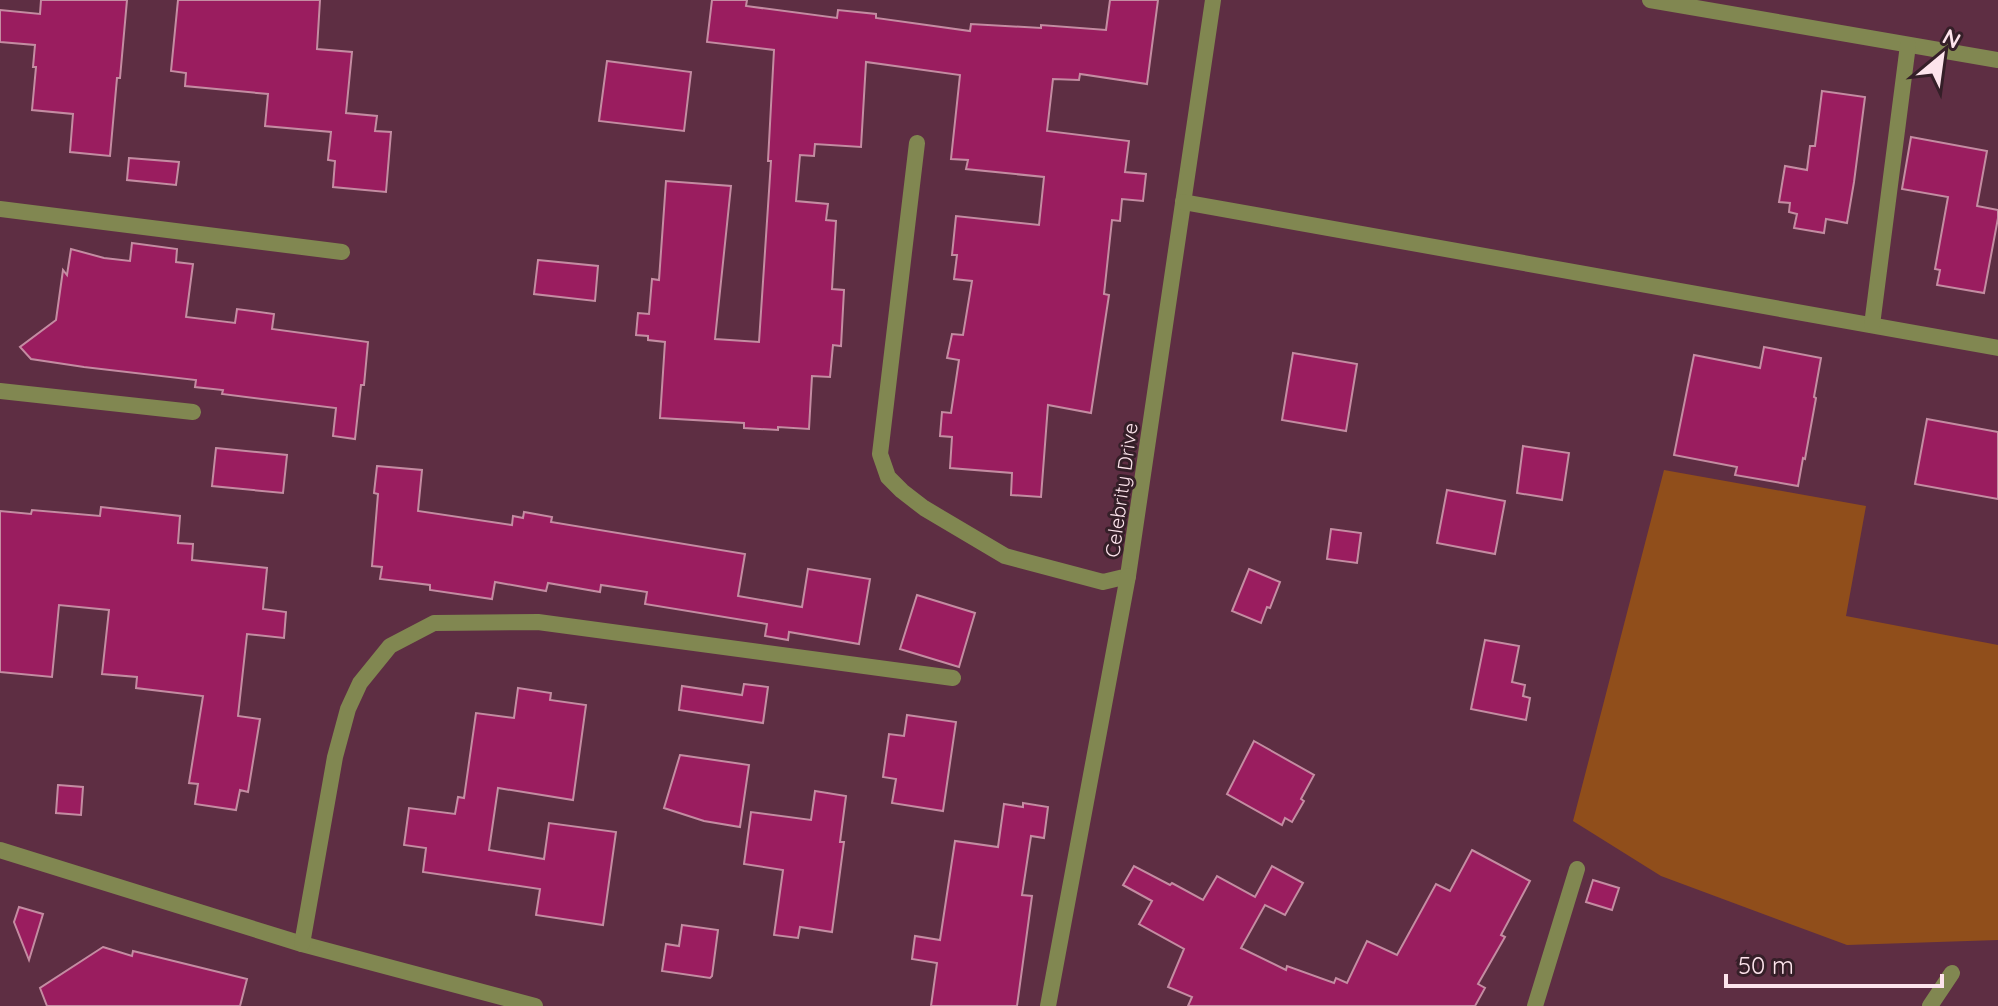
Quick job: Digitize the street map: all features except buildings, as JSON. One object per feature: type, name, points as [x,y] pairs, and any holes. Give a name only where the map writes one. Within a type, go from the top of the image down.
[{"type":"street","name":"Celebrity Drive","points":[[917,143],[880,454],[888,477],[924,508],[1005,556],[1103,582],[1128,576],[1213,0]]},
{"type":"street","points":[[1650,0],[1998,60]]},
{"type":"street","points":[[1872,325],[1908,45]]},
{"type":"street","points":[[1183,202],[1998,348]]},
{"type":"street","points":[[0,209],[342,252]]},
{"type":"street","points":[[0,391],[193,412]]},
{"type":"street","points":[[1048,1006],[1128,576]]},
{"type":"street","points":[[302,944],[335,757],[348,709],[360,683],[390,646],[434,623],[538,622],[953,678]]},
{"type":"street","points":[[0,850],[302,944],[535,1006]]},
{"type":"street","points":[[1535,1006],[1577,869]]},
{"type":"street","points":[[1930,1006],[1952,973]]},
{"type":"shaded area","points":[[1664,470],[1866,506],[1846,616],[1998,645],[1998,940],[1847,945],[1661,876],[1573,821]]}]
